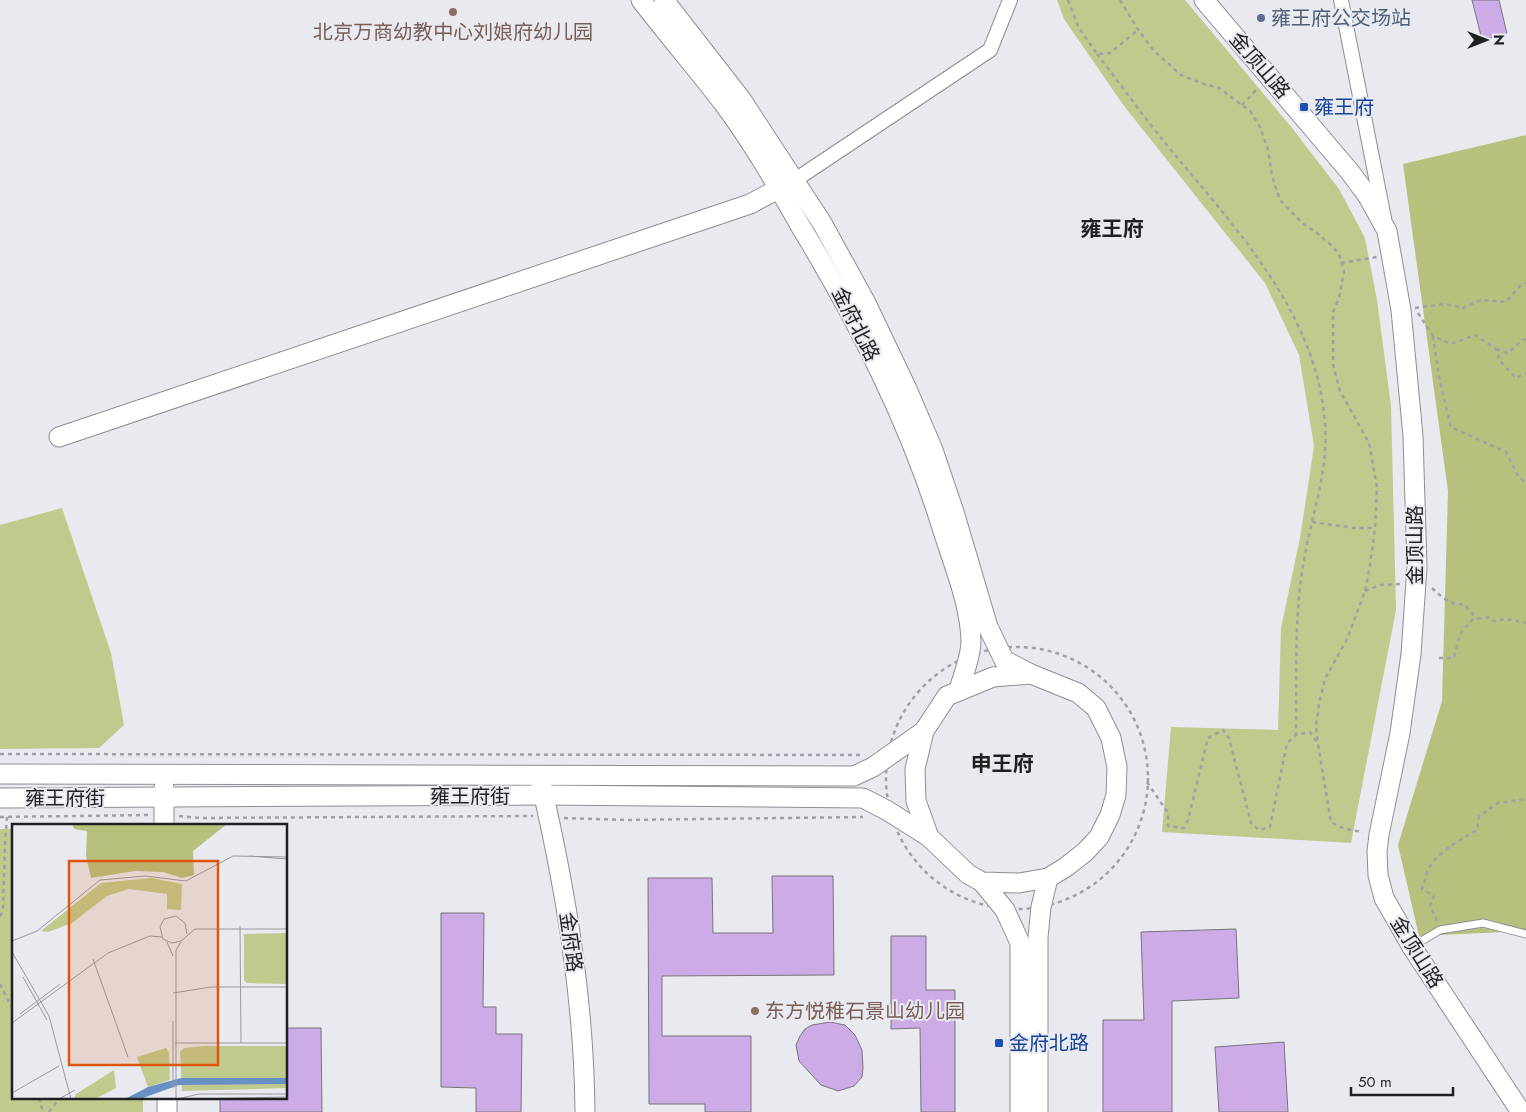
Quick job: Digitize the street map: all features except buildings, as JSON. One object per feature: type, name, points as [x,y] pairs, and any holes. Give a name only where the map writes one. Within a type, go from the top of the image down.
[{"type":"main road","name":"金府北路","points":[[641,0],[787,184],[822,223],[866,303],[933,450],[988,627],[1004,660],[1031,674]]},
{"type":"main road","name":"金府北路","points":[[664,0],[741,99],[787,184],[892,395],[918,456],[965,601],[971,642],[959,690]]},
{"type":"main road","name":"金顶山路","points":[[1204,0],[1350,172],[1367,195],[1387,231],[1391,255],[1408,309],[1413,436],[1423,585],[1401,723],[1379,835],[1377,851],[1378,875],[1384,898],[1412,947],[1522,1112]]},
{"type":"main road","points":[[59,437],[750,204],[787,184]]},
{"type":"main road","points":[[929,837],[916,801],[916,769],[924,731],[946,696],[993,676],[1031,674],[1078,693],[1096,708],[1112,738],[1117,768],[1116,795],[1110,815],[1099,837],[1085,852],[1048,878],[1019,883],[982,882]]},
{"type":"main road","name":"雍王府街","points":[[0,774],[854,776],[873,767],[924,731]]},
{"type":"main road","points":[[164,774],[164,813]]},
{"type":"main road","name":"金府路","points":[[539,775],[549,816],[573,945],[584,1058],[585,1112]]},
{"type":"main road","name":"雍王府街","points":[[0,798],[164,813],[544,795],[863,798],[885,819],[929,837],[968,874],[982,882]]},
{"type":"main road","points":[[1038,1112],[1038,937],[1041,907],[1048,878]]},
{"type":"main road","points":[[982,882],[1005,910],[1020,943],[1020,1112]]},
{"type":"street","points":[[787,184],[990,50],[1010,0]]},
{"type":"street","points":[[1341,0],[1387,231]]},
{"type":"lane","points":[[1412,947],[1440,930],[1483,923],[1526,934]]},
{"type":"path","points":[[1068,0],[1079,28],[1097,54],[1150,125],[1254,253],[1279,290],[1312,356],[1325,423],[1324,463],[1320,492],[1302,569],[1298,603],[1296,735]]},
{"type":"path","points":[[1120,0],[1154,51],[1181,75],[1219,88],[1250,111],[1260,127],[1268,149],[1272,176],[1280,200],[1339,254],[1344,272],[1342,286],[1333,312],[1333,365],[1340,391],[1369,443],[1377,487],[1375,528],[1365,592],[1347,639],[1325,679],[1316,727],[1331,822],[1345,829],[1379,835]]},
{"type":"path","points":[[1097,54],[1110,53],[1139,30]]},
{"type":"path","points":[[1242,105],[1269,76]]},
{"type":"path","points":[[1341,263],[1391,255]]},
{"type":"path","points":[[1408,309],[1446,304],[1463,308],[1481,300],[1506,302],[1526,282]]},
{"type":"path","points":[[1408,309],[1433,336],[1451,344],[1475,334],[1496,349],[1508,353],[1526,339]]},
{"type":"path","points":[[1433,336],[1439,378],[1450,427],[1506,452],[1518,476],[1526,483]]},
{"type":"path","points":[[1496,349],[1500,361],[1516,378],[1526,373]]},
{"type":"path","points":[[1312,522],[1354,528],[1375,528]]},
{"type":"path","points":[[1365,592],[1381,586],[1423,585],[1456,606],[1464,604],[1477,619]]},
{"type":"path","points":[[1439,658],[1454,658],[1460,634],[1472,620],[1490,617],[1494,621],[1507,619],[1526,623]]},
{"type":"path","points":[[1036,645],[1074,656],[1106,676],[1131,709],[1146,753],[1146,790],[1132,842],[1098,883],[1066,900],[1041,907],[1005,910],[980,907],[938,885],[904,849],[885,819],[888,756],[899,726],[935,674],[969,654],[998,647],[1036,645]]},
{"type":"path","points":[[1146,781],[1168,813],[1168,826],[1184,828],[1188,820],[1208,738],[1223,730],[1229,738],[1251,822],[1259,830],[1270,827],[1287,743],[1296,735],[1310,732],[1318,744]]},
{"type":"path","name":"雍王府街","points":[[0,754],[823,754],[888,756]]},
{"type":"path","points":[[1440,930],[1430,906],[1434,896],[1422,889],[1426,881],[1427,871],[1446,849],[1477,830],[1479,816],[1485,811],[1498,803],[1526,799]]},
{"type":"path","name":"雍王府街","points":[[0,817],[164,813],[200,818],[549,816],[625,820],[885,819]]},
{"type":"path","points":[[0,916],[2,911],[7,817]]},
{"type":"path","points":[[0,984],[12,1008]]},
{"type":"path","points":[[49,1112],[58,1100]]},
{"type":"green space","points":[[1057,0],[1185,0],[1292,128],[1339,189],[1365,238],[1377,300],[1391,406],[1396,610],[1351,843],[1162,832],[1171,727],[1278,730],[1281,628],[1300,538],[1314,446],[1299,355],[1265,283],[1124,106],[1064,19]]},
{"type":"green space","points":[[1526,135],[1526,931],[1419,936],[1398,845],[1442,701],[1448,491],[1403,164]]},
{"type":"green space","points":[[62,508],[111,653],[124,725],[99,748],[0,749],[0,525]]},
{"type":"green space","points":[[0,829],[12,829],[12,1100],[143,1100],[143,1112],[0,1112]]},
{"type":"place","name":"北京万商幼教中心刘娘府幼儿园","points":[[453,12]]},
{"type":"place","name":"雍王府公交场站","points":[[1261,18]]},
{"type":"place","name":"雍王府","points":[[1304,107]]},
{"type":"place","name":"东方悦稚石景山幼儿园","points":[[755,1011]]},
{"type":"place","name":"金府北路","points":[[999,1043]]},
{"type":"district","name":"雍王府","points":[[1112,229]]},
{"type":"district","name":"申王府","points":[[1002,764]]}]
